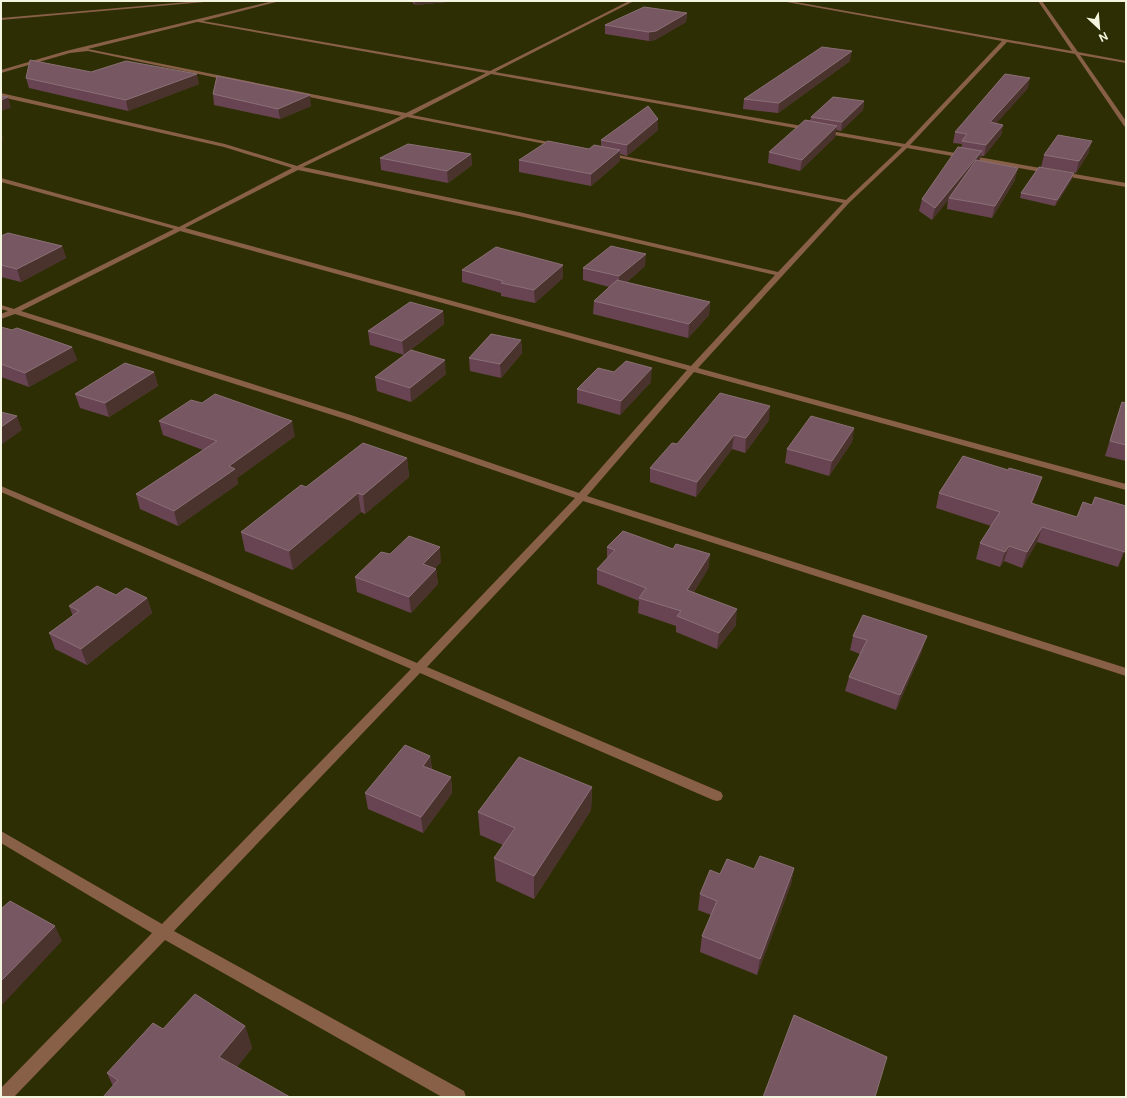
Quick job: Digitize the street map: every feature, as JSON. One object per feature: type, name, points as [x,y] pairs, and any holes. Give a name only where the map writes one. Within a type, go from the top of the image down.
[{"type":"street","points":[[1,19],[214,1]]},
{"type":"street","points":[[1,72],[78,50],[198,21],[261,3],[278,1]]},
{"type":"street","points":[[1,316],[15,311],[181,228],[296,168],[407,115],[632,1]]},
{"type":"street","points":[[783,1],[1126,62]]},
{"type":"street","points":[[1040,1],[1078,53],[1126,125]]},
{"type":"street","points":[[198,21],[1126,185]]},
{"type":"street","points":[[3,1097],[419,668],[581,497],[693,368],[847,202],[906,146],[1006,40]]},
{"type":"street","points":[[78,50],[88,50],[212,74],[565,147]]},
{"type":"street","points":[[1,95],[225,146],[296,168],[519,214],[780,274]]},
{"type":"street","points":[[604,154],[847,202]]},
{"type":"street","points":[[1,180],[1126,487]]},
{"type":"street","points":[[1,307],[351,418],[581,497],[1126,672]]},
{"type":"street","points":[[1,488],[717,796]]},
{"type":"street","points":[[1,836],[163,932],[458,1097]]},
{"type":"building","points":[[644,7],[687,13],[656,31],[649,32],[605,25]]},
{"type":"building","points":[[822,47],[852,51],[779,103],[744,99]]},
{"type":"building","points":[[30,60],[91,72],[126,61],[197,74],[126,100],[26,78]]},
{"type":"building","points":[[1005,74],[1030,78],[990,122],[1003,125],[986,145],[962,141],[967,134],[955,132]]},
{"type":"building","points":[[217,76],[310,95],[278,109],[213,94]]},
{"type":"building","points":[[1,96],[8,97],[1,100]]},
{"type":"building","points":[[833,97],[864,101],[842,122],[811,117]]},
{"type":"building","points":[[648,106],[658,119],[627,145],[601,140]]},
{"type":"building","points":[[805,120],[837,126],[802,160],[769,152]]},
{"type":"building","points":[[1058,135],[1092,141],[1079,161],[1044,155]]},
{"type":"building","points":[[548,141],[589,149],[594,145],[620,150],[591,174],[519,160]]},
{"type":"building","points":[[408,144],[471,154],[447,171],[380,158]]},
{"type":"building","points":[[958,147],[982,151],[935,208],[922,199]]},
{"type":"building","points":[[976,160],[1018,168],[995,206],[949,198]]},
{"type":"building","points":[[1039,167],[1074,173],[1057,200],[1021,193]]},
{"type":"building","points":[[8,233],[62,246],[17,269],[1,265],[1,236]]},
{"type":"building","points":[[611,246],[646,254],[619,276],[583,268]]},
{"type":"building","points":[[496,247],[563,265],[534,290],[501,283],[503,281],[462,270]]},
{"type":"building","points":[[617,280],[710,302],[689,324],[594,301]]},
{"type":"building","points":[[410,302],[443,311],[402,341],[368,331]]},
{"type":"building","points":[[1,327],[12,330],[17,328],[72,347],[25,373],[1,364]]},
{"type":"building","points":[[491,334],[521,340],[500,364],[469,358]]},
{"type":"building","points":[[411,350],[445,360],[410,388],[375,377]]},
{"type":"building","points":[[626,361],[652,368],[621,401],[577,389],[598,368],[614,372]]},
{"type":"building","points":[[125,363],[154,372],[105,403],[75,394]]},
{"type":"building","points":[[720,393],[770,406],[746,438],[734,435],[697,482],[650,468],[672,443],[677,444]]},
{"type":"building","points":[[215,394],[292,421],[229,466],[235,469],[174,511],[136,494],[217,441],[159,421],[191,400],[202,403]]},
{"type":"building","points":[[1122,402],[1126,403],[1126,445],[1110,441]]},
{"type":"building","points":[[1,412],[17,416],[1,427]]},
{"type":"building","points":[[811,416],[854,428],[832,461],[787,449]]},
{"type":"building","points":[[363,443],[407,458],[363,495],[358,493],[289,551],[241,532],[301,485],[306,487]]},
{"type":"building","points":[[963,456],[1008,470],[1009,468],[1042,477],[1031,503],[1077,517],[1083,502],[1092,505],[1095,497],[1126,506],[1125,552],[1042,527],[1027,552],[1009,546],[1005,552],[980,543],[1000,512],[939,493]]},
{"type":"building","points":[[623,531],[673,549],[676,544],[710,554],[687,590],[737,609],[719,633],[677,616],[681,611],[639,598],[646,588],[597,569],[615,550],[607,547]]},
{"type":"building","points":[[409,536],[440,547],[423,564],[436,569],[409,597],[355,577],[381,552],[390,554]]},
{"type":"building","points":[[97,586],[116,595],[126,588],[147,598],[81,649],[49,633],[79,611],[69,606]]},
{"type":"building","points":[[863,615],[927,636],[900,695],[849,677],[867,640],[853,636]]},
{"type":"building","points":[[405,745],[430,756],[423,766],[451,777],[421,817],[365,793]]},
{"type":"building","points":[[519,757],[592,787],[534,876],[494,858],[515,828],[478,812]]},
{"type":"building","points":[[760,856],[794,868],[760,959],[702,936],[717,901],[700,894],[710,870],[720,874],[727,859],[754,869]]},
{"type":"building","points":[[10,901],[55,926],[1,981],[1,909]]},
{"type":"building","points":[[195,994],[245,1026],[219,1057],[290,1097],[103,1097],[118,1080],[107,1073],[153,1023],[163,1029]]},
{"type":"building","points":[[794,1015],[887,1057],[875,1097],[763,1097]]}]
